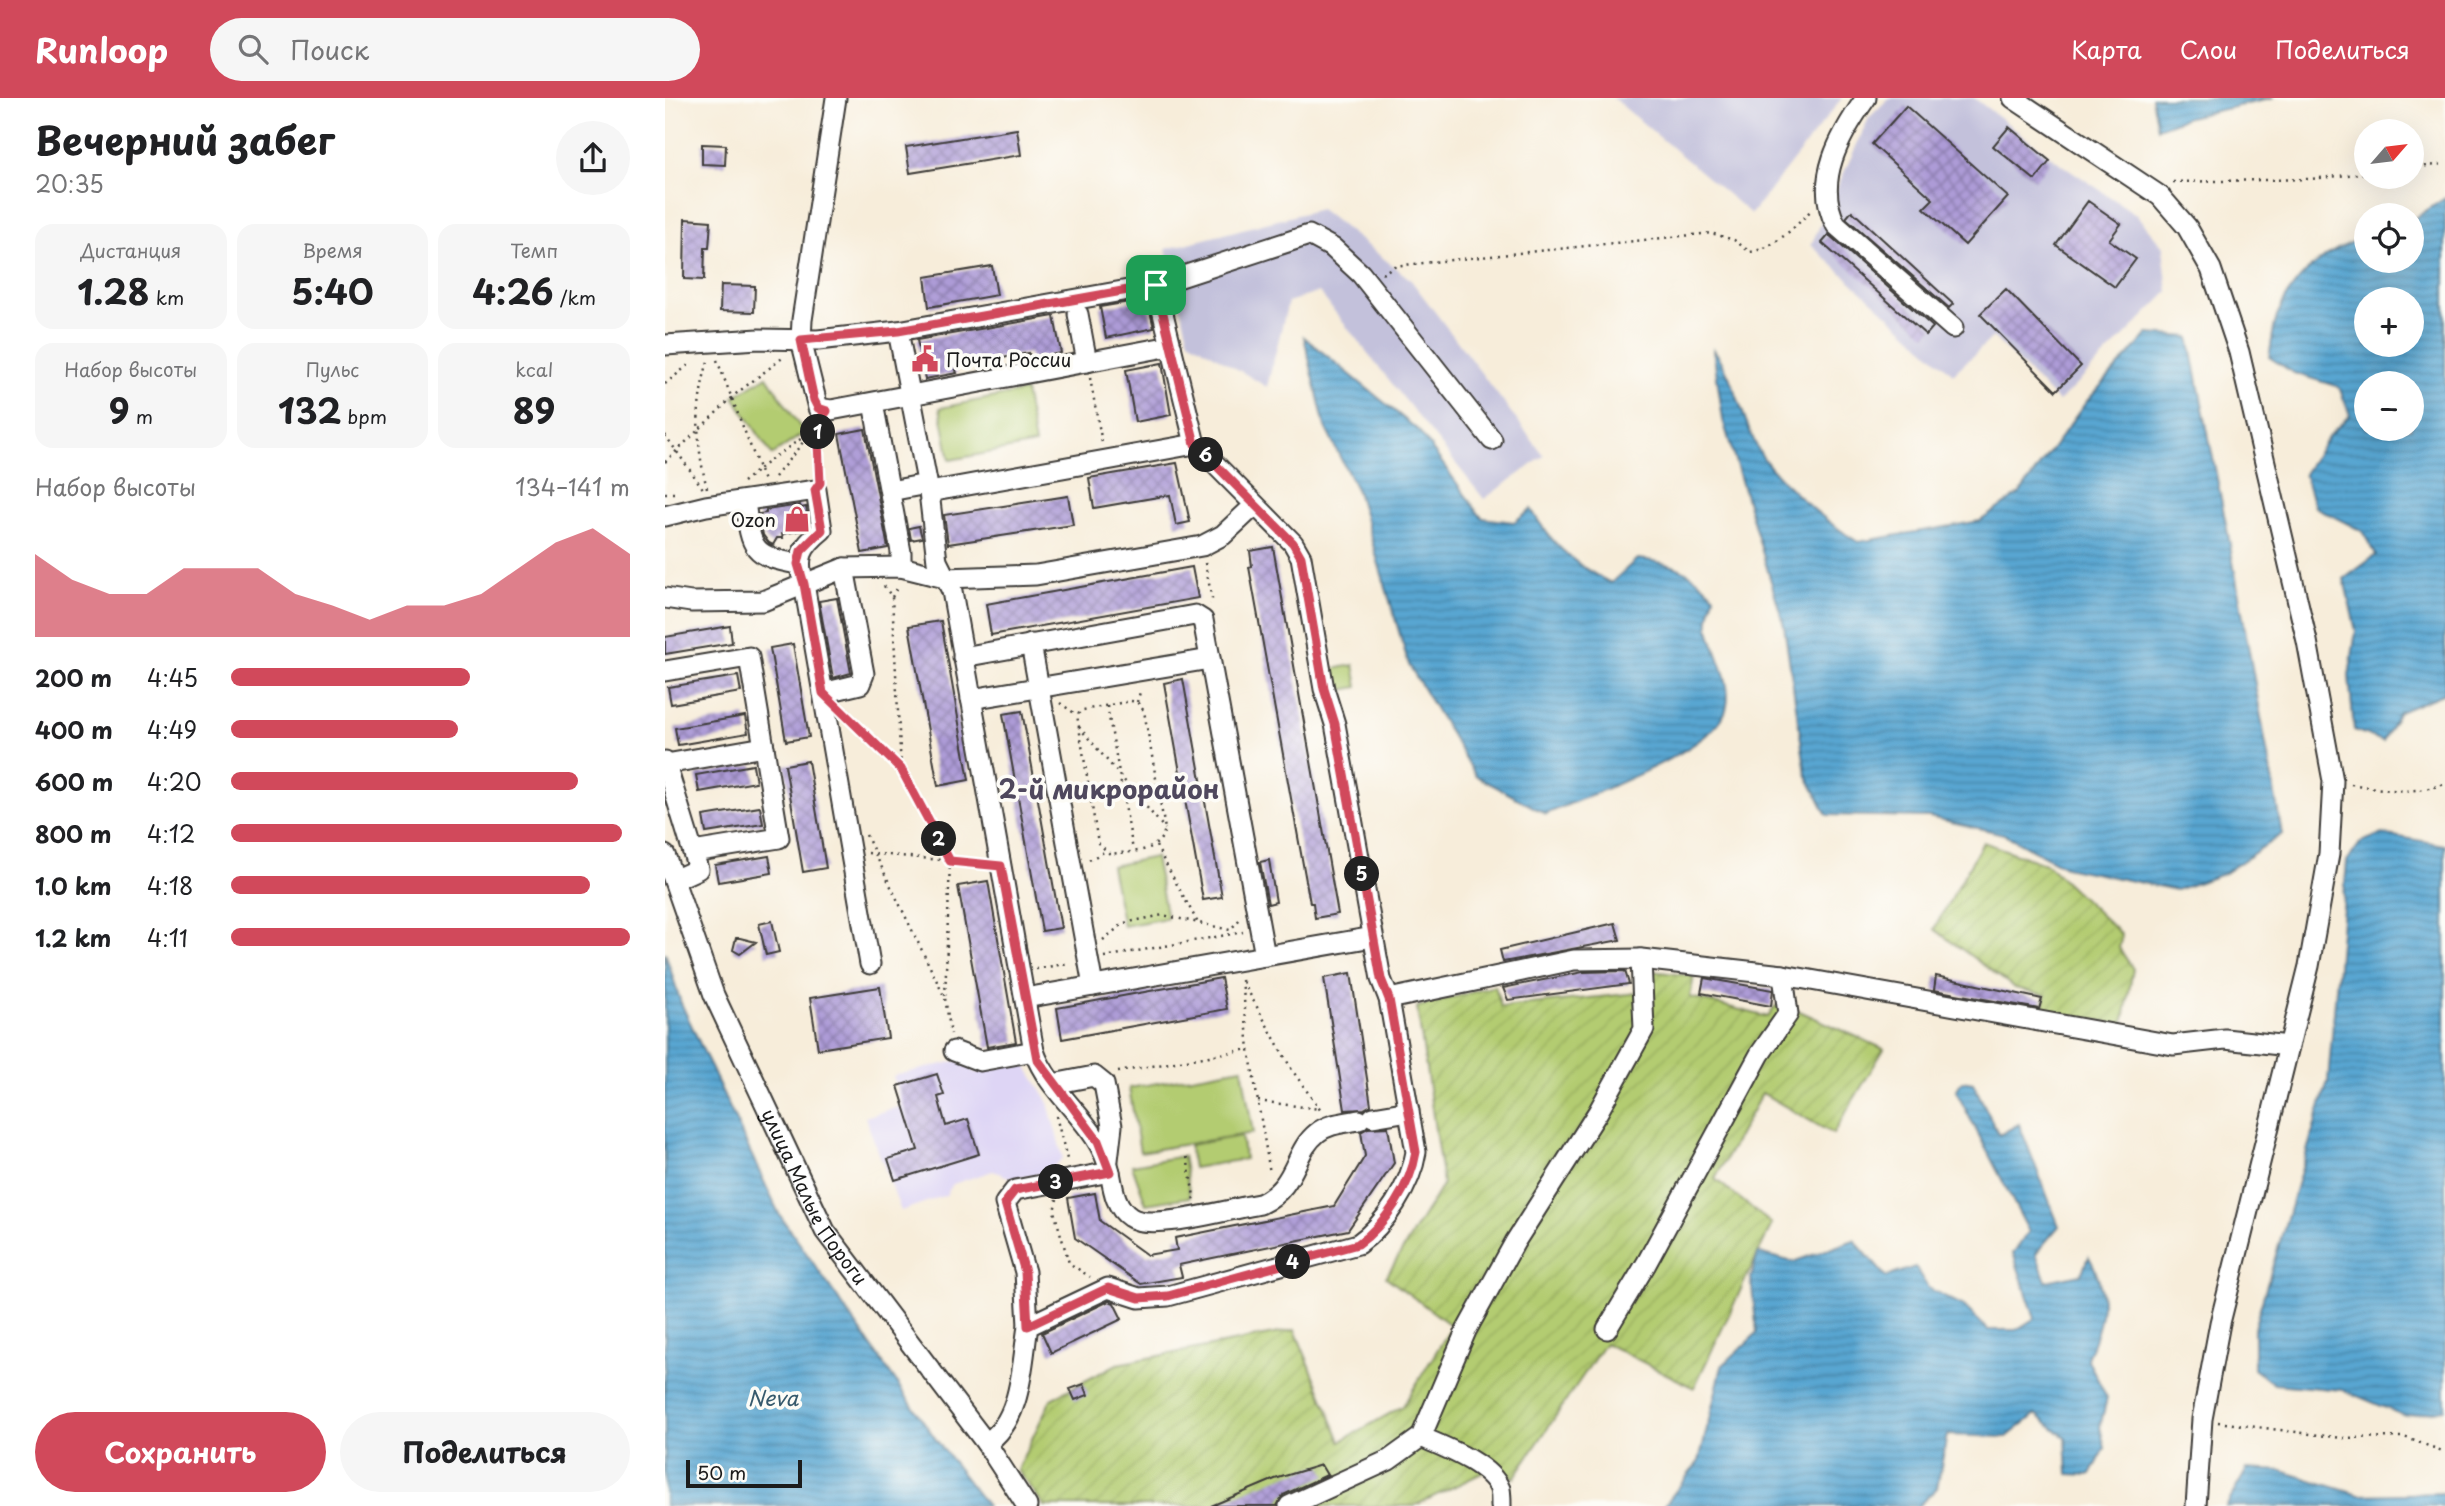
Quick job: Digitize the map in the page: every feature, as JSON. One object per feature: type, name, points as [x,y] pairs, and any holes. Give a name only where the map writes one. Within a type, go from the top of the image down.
[{"type":"street","points":[[836,98],[801,320],[802,342],[814,400],[822,420],[873,402],[1171,346]]},
{"type":"street","points":[[1866,98],[1843,134],[1828,171],[1825,193],[1829,211],[1836,225],[1953,328]]},
{"type":"street","points":[[2013,98],[2145,184],[2187,227],[2211,269],[2228,314],[2307,641],[2333,781],[2332,830],[2309,966],[2220,1323],[2202,1419],[2196,1506]]},
{"type":"street","points":[[665,345],[802,342],[898,331],[1156,285],[1268,246],[1309,236],[1333,248],[1368,284],[1492,440]]},
{"type":"street","points":[[1028,1326],[1108,1288],[1139,1298],[1168,1296],[1358,1244],[1373,1234],[1413,1172],[1416,1152],[1389,999],[1381,979],[1301,557],[1293,543],[1195,444],[1156,285]]},
{"type":"street","points":[[1078,314],[1087,362]]},
{"type":"street","points":[[898,331],[928,488],[937,561],[951,591],[1034,1051],[1053,1084],[1098,1141],[1109,1166],[1116,1200],[1129,1217],[1147,1224],[1260,1204],[1274,1197],[1325,1117],[1366,1119],[1409,1111]]},
{"type":"street","points":[[873,402],[901,552],[901,567]]},
{"type":"street","points":[[890,491],[928,488],[1195,444]]},
{"type":"street","points":[[665,516],[741,494],[815,490],[822,530],[801,551],[798,564],[804,584],[870,964]]},
{"type":"street","points":[[741,494],[750,542],[759,553],[772,560],[798,564]]},
{"type":"street","points":[[665,598],[755,602],[844,568],[872,566],[901,567],[945,578],[1036,575],[1202,546],[1223,535],[1255,505]]},
{"type":"street","points":[[823,693],[860,684],[864,674],[844,568]]},
{"type":"street","points":[[963,657],[1195,615],[1203,620],[1265,956]]},
{"type":"street","points":[[1031,644],[1093,986]]},
{"type":"street","points":[[665,671],[748,657],[779,838],[693,852]]},
{"type":"street","points":[[971,699],[1210,659]]},
{"type":"street","points":[[674,880],[698,869],[665,762],[764,747]]},
{"type":"street","name":"улица Малые Пороги","points":[[665,855],[715,995],[825,1231],[986,1443],[1027,1506]]},
{"type":"street","points":[[1025,998],[1373,937]]},
{"type":"street","points":[[1389,999],[1574,960],[1641,959],[1783,975],[2173,1045],[2225,1039],[2288,1046]]},
{"type":"street","points":[[1289,1506],[1389,1460],[1421,1437],[1466,1331],[1515,1242],[1598,1112],[1644,1029],[1641,959]]},
{"type":"street","points":[[1607,1329],[1653,1252],[1760,1054],[1787,1014],[1783,975]]},
{"type":"street","points":[[954,1051],[980,1061],[1034,1051]]},
{"type":"street","points":[[1053,1084],[1094,1076],[1104,1084],[1112,1126],[1109,1166]]},
{"type":"street","points":[[986,1443],[1005,1424],[1014,1404],[1028,1326],[1025,1272],[1005,1203],[1015,1190],[1062,1181],[1109,1166]]},
{"type":"street","points":[[1421,1437],[1459,1453],[1482,1468],[1500,1488],[1501,1506]]},
{"type":"path","points":[[2424,166],[2445,164]]},
{"type":"path","points":[[2145,184],[2309,179],[2354,174]]},
{"type":"path","points":[[1368,284],[1394,266],[1711,233],[1734,240],[1750,252],[1762,250],[1773,240],[1793,231],[1825,193]]},
{"type":"path","points":[[665,462],[730,399],[802,342]]},
{"type":"path","points":[[713,345],[730,399],[760,468],[767,493]]},
{"type":"path","points":[[665,435],[709,498],[696,432],[698,391],[713,345]]},
{"type":"path","points":[[665,384],[692,362]]},
{"type":"path","points":[[1087,362],[1105,460]]},
{"type":"path","points":[[767,493],[822,420]]},
{"type":"path","points":[[815,490],[820,483],[822,420]]},
{"type":"path","points":[[741,494],[760,468],[810,433]]},
{"type":"path","points":[[1202,546],[1212,599],[1203,620]]},
{"type":"path","points":[[872,566],[892,597],[901,769]]},
{"type":"path","points":[[1131,701],[1137,702],[1144,711],[1165,829],[1163,841],[1156,846],[1110,854],[1104,852],[1098,842],[1077,725],[1077,715],[1083,710],[1131,701]]},
{"type":"path","points":[[1107,706],[1133,850]]},
{"type":"path","points":[[842,712],[901,769],[950,861],[945,998],[954,1051]]},
{"type":"path","points":[[1077,725],[1165,829]]},
{"type":"path","points":[[2333,781],[2400,793],[2421,792],[2445,784]]},
{"type":"path","points":[[864,831],[945,998]]},
{"type":"path","points":[[1156,846],[1199,923]]},
{"type":"path","points":[[850,851],[1001,866]]},
{"type":"path","points":[[1087,957],[1124,923],[1163,915],[1230,930],[1255,902]]},
{"type":"path","points":[[1026,971],[1087,957],[1260,929]]},
{"type":"path","points":[[1237,970],[1292,1070],[1325,1117]]},
{"type":"path","points":[[1242,980],[1249,1049],[1274,1197]]},
{"type":"path","points":[[1094,1076],[1249,1049]]},
{"type":"path","points":[[1258,1101],[1325,1117]]},
{"type":"path","points":[[1055,1112],[1067,1159],[1054,1211],[1069,1263],[1108,1288]]},
{"type":"path","points":[[1187,1157],[1198,1215]]},
{"type":"path","points":[[1039,1186],[1067,1159]]},
{"type":"path","points":[[2202,1419],[2342,1438],[2405,1437],[2445,1451]]},
{"type":"shaded area","points":[[1613,98],[1842,98],[1751,214]]},
{"type":"shaded area","points":[[1889,98],[1974,98],[2057,161],[2137,215],[2163,247],[2168,292],[2059,402],[1993,337],[1953,374],[1811,245],[1869,118]]},
{"type":"shaded area","points":[[1320,209],[1410,279],[1544,456],[1484,499],[1319,292],[1288,302],[1267,387],[1189,340],[1166,249]]},
{"type":"shaded area","points":[[964,1059],[975,1073],[1023,1061],[1047,1099],[1063,1158],[1047,1173],[1014,1179],[993,1171],[953,1184],[946,1195],[901,1211],[865,1117],[901,1106],[893,1076]]},
{"type":"green space","points":[[767,376],[804,433],[772,455],[734,397]]},
{"type":"green space","points":[[1025,391],[1035,444],[950,460],[940,408]]},
{"type":"green space","points":[[1354,665],[1358,687],[1336,691],[1332,669]]},
{"type":"green space","points":[[1983,842],[2048,865],[2122,935],[2119,948],[2133,969],[2123,1025],[2043,1010],[2046,995],[2015,988],[1934,929]]},
{"type":"green space","points":[[1155,857],[1167,918],[1123,926],[1111,866]]},
{"type":"green space","points":[[1651,971],[1694,976],[1690,997],[1768,1017],[1775,1006],[1795,1009],[1884,1049],[1833,1134],[1762,1093],[1715,1179],[1772,1224],[1694,1388],[1605,1343],[1514,1478],[1492,1468],[1414,1506],[1044,1506],[1017,1470],[1051,1399],[1117,1364],[1295,1330],[1341,1441],[1403,1406],[1452,1326],[1386,1277],[1443,1184],[1417,1007],[1495,986],[1501,1007],[1648,992]]},
{"type":"green space","points":[[1242,1068],[1253,1133],[1140,1152],[1129,1088]]},
{"type":"green space","points":[[1241,1136],[1245,1159],[1193,1168],[1189,1145]]},
{"type":"green space","points":[[1183,1156],[1190,1197],[1146,1204],[1132,1165]]},
{"type":"water","points":[[2152,98],[2274,98],[2188,117],[2158,128]]},
{"type":"water","points":[[2445,198],[2445,693],[2399,712],[2383,741],[2354,730],[2349,676],[2356,631],[2344,579],[2376,555],[2362,531],[2315,507],[2304,474],[2329,436],[2350,415],[2339,387],[2294,373],[2269,357],[2278,314],[2293,288],[2302,276],[2325,256],[2354,242],[2354,273],[2424,273],[2424,212]]},
{"type":"water","points":[[2148,334],[2189,337],[2228,534],[2282,834],[2223,874],[2176,890],[2065,867],[2004,834],[1929,817],[1827,815],[1806,774],[1784,625],[1723,420],[1713,348],[1727,373],[1759,451],[1767,463],[1804,501],[1858,542],[1980,521],[2020,493],[2087,401]]},
{"type":"water","points":[[1304,337],[1419,431],[1482,518],[1514,522],[1531,509],[1565,553],[1611,583],[1637,559],[1660,562],[1680,569],[1706,587],[1714,596],[1709,628],[1725,676],[1728,696],[1727,706],[1719,723],[1701,739],[1649,770],[1546,814],[1476,776],[1409,665],[1357,491],[1325,427]]},
{"type":"water","points":[[2382,834],[2445,845],[2445,1409],[2405,1416],[2343,1390],[2274,1384],[2254,1369],[2254,1328],[2328,1081],[2347,861],[2361,842]]},
{"type":"water","name":"Neva","points":[[665,952],[681,1003],[779,1214],[940,1445],[987,1506],[665,1506]]},
{"type":"water","points":[[1962,1081],[1973,1083],[1999,1135],[2019,1124],[2059,1226],[2036,1253],[2046,1281],[2081,1274],[2089,1257],[2096,1270],[2102,1308],[2097,1332],[2087,1358],[2107,1398],[2100,1427],[2105,1448],[2091,1475],[2068,1474],[2066,1438],[2036,1414],[2007,1437],[1947,1435],[1937,1488],[1918,1506],[1664,1506],[1699,1461],[1722,1366],[1757,1333],[1751,1278],[1758,1253],[1793,1262],[1854,1240],[1886,1277],[1915,1267],[1928,1288],[1964,1306],[1988,1330],[2016,1330],[2035,1318],[2013,1253],[2029,1232],[1956,1091]]},
{"type":"water","points":[[2247,1469],[2282,1471],[2359,1495],[2445,1493],[2445,1506],[2226,1506]]},
{"type":"building","points":[[1906,106],[2008,197],[1965,245],[1924,208],[1933,199],[1872,144]]},
{"type":"building","points":[[2009,127],[2050,161],[2035,180],[1993,146]]},
{"type":"building","points":[[1017,129],[1021,155],[910,173],[906,147]]},
{"type":"building","points":[[702,144],[726,145],[725,165],[702,164]]},
{"type":"building","points":[[2088,201],[2121,224],[2109,240],[2136,259],[2115,287],[2056,245]]},
{"type":"building","points":[[1852,211],[1953,304],[1949,308],[1846,218]]},
{"type":"building","points":[[685,219],[711,221],[709,248],[705,248],[704,280],[684,279]]},
{"type":"building","points":[[1829,235],[1933,327],[1926,335],[1822,243]]},
{"type":"building","points":[[992,266],[997,295],[929,307],[925,277]]},
{"type":"building","points":[[721,285],[755,286],[754,312],[720,311]]},
{"type":"building","points":[[2006,289],[2081,366],[2056,391],[1980,314]]},
{"type":"building","points":[[1147,299],[1154,328],[1106,338],[1100,307]]},
{"type":"building","points":[[1054,316],[1061,353],[1030,359],[1029,353],[955,367],[957,373],[925,379],[917,340]]},
{"type":"building","points":[[1162,363],[1171,415],[1135,422],[1126,370]]},
{"type":"building","points":[[865,429],[888,548],[862,553],[839,434]]},
{"type":"building","points":[[1177,463],[1190,522],[1176,525],[1170,495],[1094,508],[1089,478]]},
{"type":"building","points":[[1068,496],[1073,525],[948,544],[944,515]]},
{"type":"building","points":[[800,505],[801,508],[806,507],[809,525],[803,530],[782,534],[783,538],[777,538],[773,545],[769,543],[763,535],[759,514],[766,513],[766,510]]},
{"type":"building","points":[[919,526],[922,538],[911,540],[909,528]]},
{"type":"building","points":[[1273,547],[1338,914],[1315,918],[1313,903],[1310,903],[1249,567],[1252,566],[1250,551]]},
{"type":"building","points":[[1192,567],[1198,598],[991,635],[986,604]]},
{"type":"building","points":[[837,598],[851,673],[833,678],[819,601]]},
{"type":"building","points":[[941,621],[969,780],[938,786],[909,626]]},
{"type":"building","points":[[730,626],[732,643],[665,654],[665,637]]},
{"type":"building","points":[[793,644],[809,737],[786,741],[770,648]]},
{"type":"building","points":[[738,676],[741,692],[671,704],[668,687]]},
{"type":"building","points":[[1183,679],[1222,897],[1203,900],[1164,683]]},
{"type":"building","points":[[1022,711],[1061,928],[1042,931],[1003,714]]},
{"type":"building","points":[[745,716],[748,733],[678,745],[675,728]]},
{"type":"building","points":[[808,761],[826,868],[803,872],[785,765]]},
{"type":"building","points":[[753,765],[756,782],[699,792],[696,775]]},
{"type":"building","points":[[760,807],[763,824],[706,833],[703,816]]},
{"type":"building","points":[[769,856],[772,873],[718,882],[715,865]]},
{"type":"building","points":[[1269,860],[1276,902],[1268,904],[1260,862]]},
{"type":"building","points":[[988,881],[1016,1042],[987,1047],[958,886]]},
{"type":"building","points":[[772,921],[779,952],[766,955],[759,924]]},
{"type":"building","points":[[1615,923],[1620,940],[1503,962],[1500,950]]},
{"type":"building","points":[[736,938],[756,942],[740,954],[733,950]]},
{"type":"building","points":[[1625,971],[1629,984],[1508,1000],[1503,988],[1583,972]]},
{"type":"building","points":[[1351,973],[1371,1105],[1364,1109],[1345,1110],[1324,978]]},
{"type":"building","points":[[1936,976],[2042,999],[2039,1009],[1934,990]]},
{"type":"building","points":[[1221,978],[1227,1009],[1062,1039],[1057,1008]]},
{"type":"building","points":[[1704,978],[1773,990],[1771,1006],[1701,993]]},
{"type":"building","points":[[880,987],[888,1038],[818,1049],[810,998]]},
{"type":"building","points":[[937,1074],[944,1095],[938,1097],[946,1126],[968,1119],[979,1154],[895,1180],[888,1159],[918,1150],[898,1086]]},
{"type":"building","points":[[1388,1127],[1394,1163],[1348,1230],[1179,1265],[1182,1277],[1141,1284],[1075,1238],[1068,1198],[1095,1193],[1100,1221],[1147,1255],[1177,1250],[1175,1238],[1334,1206],[1365,1156],[1361,1132],[1368,1128]]},
{"type":"building","points":[[1109,1301],[1114,1303],[1122,1319],[1051,1353],[1042,1333]]},
{"type":"building","points":[[1084,1384],[1088,1395],[1075,1400],[1070,1389]]},
{"type":"building","points":[[1321,1465],[1327,1475],[1283,1495],[1277,1506],[1211,1506],[1275,1479]]},
{"type":"place","name":"Почта России","points":[[925,359]]},
{"type":"place","name":"Ozon","points":[[797,519]]},
{"type":"district","name":"2-й микрорайон","points":[[1109,788]]},
{"type":"route","points":[[1156,285],[1195,444],[1293,543],[1301,557],[1324,689],[1335,724],[1381,979],[1389,999],[1416,1152],[1413,1172],[1373,1234],[1358,1244],[1168,1296],[1139,1298],[1108,1288],[1028,1326],[1025,1272],[1005,1203],[1015,1190],[1110,1172],[1108,1160],[1098,1141],[1053,1084],[1034,1051],[1001,866],[950,861],[901,769],[823,693],[798,564],[801,551],[822,530],[815,490],[820,483],[817,423],[827,411],[818,408],[814,400],[801,340],[898,331],[1156,285]]}]
